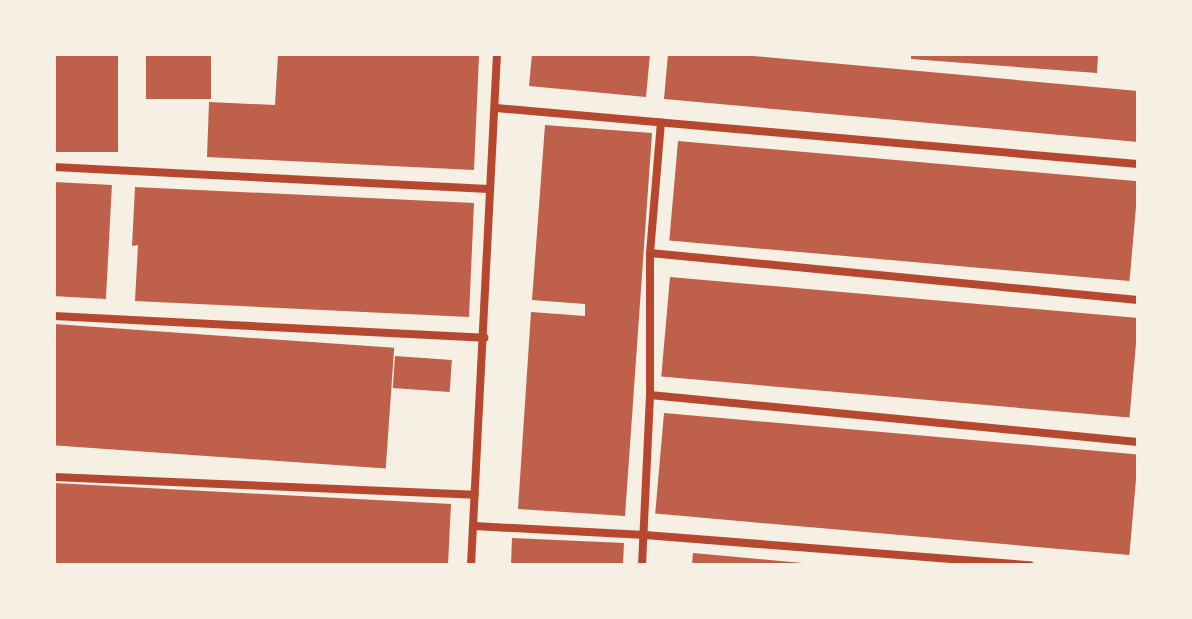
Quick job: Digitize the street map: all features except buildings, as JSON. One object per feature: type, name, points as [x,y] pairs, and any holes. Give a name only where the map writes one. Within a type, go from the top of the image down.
[{"type":"street","points":[[471,565],[497,54]]},
{"type":"street","points":[[496,108],[1138,164]]},
{"type":"street","points":[[642,565],[650,395],[650,253],[661,122]]},
{"type":"street","points":[[54,167],[488,189]]},
{"type":"street","points":[[650,253],[1138,300]]},
{"type":"street","points":[[54,316],[484,338]]},
{"type":"street","points":[[650,395],[1138,442]]},
{"type":"street","points":[[54,477],[475,495]]},
{"type":"street","points":[[474,526],[645,535],[1030,565]]}]
